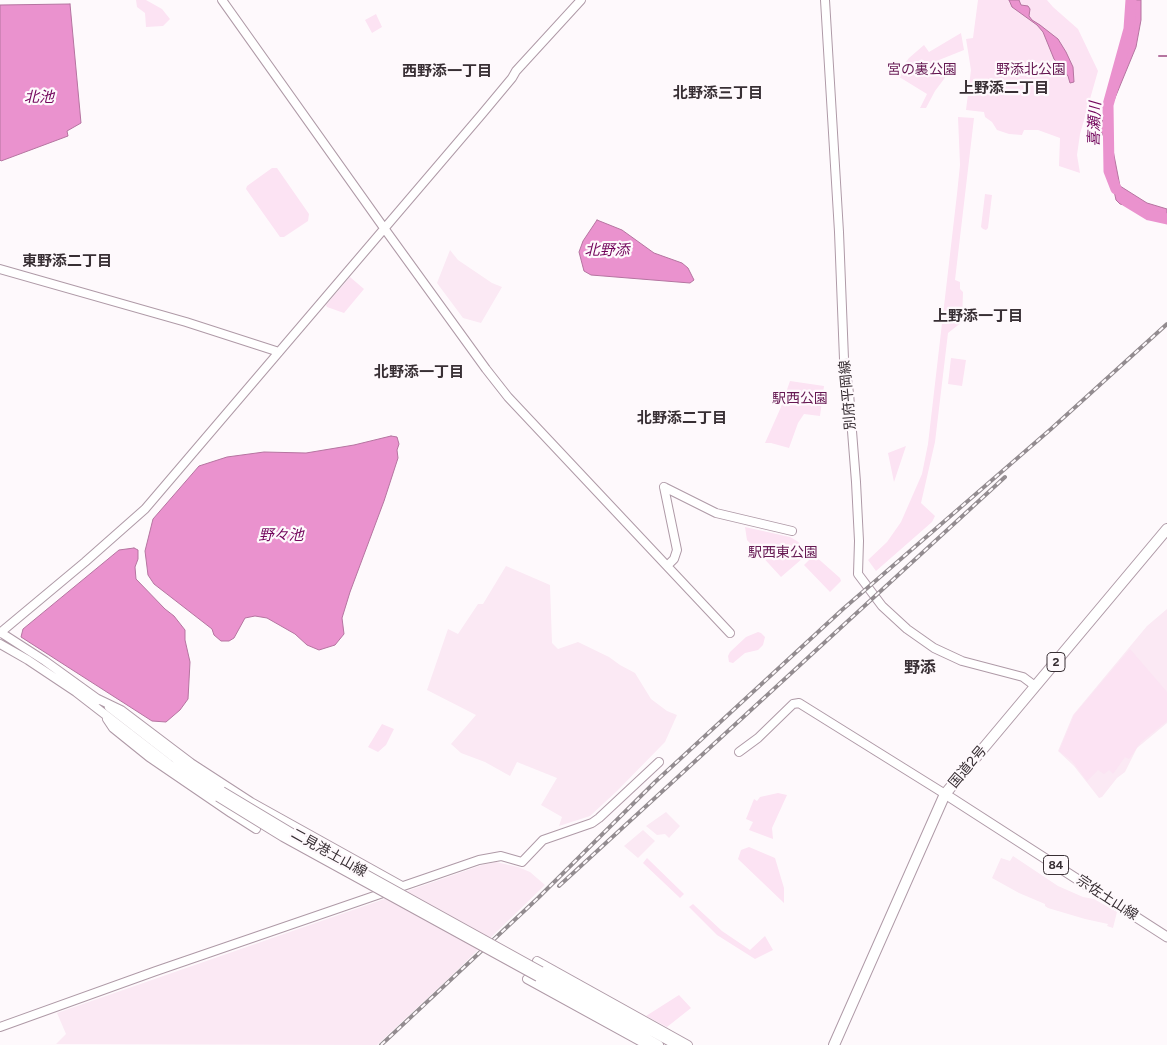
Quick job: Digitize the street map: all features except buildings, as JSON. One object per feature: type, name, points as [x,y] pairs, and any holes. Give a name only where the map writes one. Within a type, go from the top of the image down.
[{"type":"highway","name":"国道2号","points":[[834,1045],[945,794],[1167,529]]},
{"type":"main road","name":"宗佐土山線","points":[[945,794],[1167,937]]},
{"type":"street","points":[[222,0],[384,228],[508,397],[730,633]]},
{"type":"street","points":[[0,633],[145,509],[516,71],[581,0]]},
{"type":"street","name":"別府平岡線","points":[[825,0],[839,232],[844,359],[849,393],[856,482],[859,541],[858,574],[882,606],[906,629],[934,648],[962,661],[1022,677],[1035,686]]},
{"type":"street","points":[[0,269],[186,322],[279,352]]},
{"type":"street","points":[[667,566],[674,559],[677,550],[664,487],[710,511],[792,531]]},
{"type":"street","name":"二見港土山線","points":[[0,633],[45,661],[96,698],[220,794]]},
{"type":"street","name":"二見港土山線","points":[[0,644],[28,660],[102,712],[169,764],[540,974],[659,1045]]},
{"type":"street","points":[[96,698],[121,710],[191,763],[251,802],[402,886]]},
{"type":"street","points":[[739,752],[758,738],[793,704],[799,703],[945,794]]},
{"type":"street","points":[[102,712],[113,728],[149,757],[256,828]]},
{"type":"street","points":[[0,1027],[487,858],[506,857],[522,862],[543,840],[592,823],[600,818],[659,762]]},
{"type":"street","points":[[537,961],[688,1045]]},
{"type":"street","name":"二見港土山線","points":[[540,974],[676,1045]]},
{"type":"street","points":[[526,979],[647,1045]]},
{"type":"shaded area","points":[[450,250],[458,260],[492,283],[502,287],[481,323],[463,318],[437,283]]},
{"type":"shaded area","points":[[506,566],[550,585],[552,643],[558,649],[578,642],[609,657],[635,673],[651,699],[667,711],[677,715],[665,742],[617,791],[590,816],[559,826],[562,817],[541,805],[557,778],[517,762],[510,776],[485,762],[461,753],[451,744],[476,715],[427,690],[448,629],[458,634],[478,604],[483,604]]},
{"type":"shaded area","points":[[1167,609],[1167,723],[1137,748],[1125,772],[1099,798],[1074,766],[1058,751],[1073,715],[1147,626]]},
{"type":"shaded area","points":[[666,812],[680,826],[669,838],[665,834],[657,835],[646,826]]},
{"type":"shaded area","points":[[643,830],[655,841],[638,858],[624,846]]},
{"type":"shaded area","points":[[1013,856],[1058,886],[1083,897],[1094,899],[1117,912],[1113,928],[1107,926],[1108,924],[1048,908],[1045,904],[1019,893],[992,878],[1001,858],[1010,861]]},
{"type":"shaded area","points":[[496,862],[530,872],[545,885],[377,1045],[56,1044],[66,1034],[57,1013],[482,865]]},
{"type":"green space","points":[[136,0],[146,0],[162,9],[170,19],[163,26],[146,27],[145,13],[137,7]]},
{"type":"green space","name":"野添北公園","points":[[978,0],[1047,0],[1078,29],[1098,71],[1080,134],[1077,155],[1080,173],[1059,166],[1060,138],[1038,130],[1024,130],[1022,135],[1009,134],[997,130],[992,122],[985,117],[984,112],[966,110],[971,70],[966,39],[973,38]]},
{"type":"green space","points":[[376,14],[382,27],[372,33],[365,20]]},
{"type":"green space","name":"宮の裏公園","points":[[961,33],[964,50],[939,60],[939,64],[947,75],[935,91],[926,108],[920,108],[927,94],[896,75],[909,58],[924,45],[929,52]]},
{"type":"green space","points":[[958,117],[974,118],[955,280],[960,282],[960,289],[963,292],[962,322],[948,333],[935,442],[921,503],[935,516],[932,522],[876,571],[868,560],[887,542],[901,522],[922,474],[928,444],[960,165]]},
{"type":"green space","points":[[272,168],[277,168],[309,214],[308,221],[284,237],[280,237],[246,189],[247,186]]},
{"type":"green space","points":[[985,194],[992,195],[988,228],[986,230],[981,227]]},
{"type":"green space","points":[[350,277],[364,289],[344,313],[327,307],[326,305]]},
{"type":"green space","points":[[951,358],[966,360],[962,386],[948,384]]},
{"type":"green space","name":"駅西公園","points":[[790,381],[824,386],[820,416],[804,414],[798,423],[789,448],[765,443]]},
{"type":"green space","points":[[906,446],[894,482],[888,453]]},
{"type":"green space","name":"駅西東公園","points":[[745,527],[790,537],[810,552],[781,577],[747,540]]},
{"type":"green space","points":[[814,555],[840,578],[841,581],[830,592],[804,565]]},
{"type":"green space","points":[[758,632],[765,637],[763,645],[758,650],[745,653],[733,663],[729,662],[728,656],[730,652],[746,637]]},
{"type":"green space","points":[[1130,649],[1167,692],[1167,721],[1141,742],[1129,759],[1125,757],[1113,774],[1109,770],[1104,774],[1098,770],[1087,781],[1072,761],[1059,751],[1074,715]]},
{"type":"green space","points":[[382,724],[394,729],[386,745],[378,752],[368,747]]},
{"type":"green space","points":[[778,793],[787,795],[772,828],[773,839],[749,830],[753,822],[746,819],[754,799],[757,801],[760,797]]},
{"type":"green space","points":[[749,847],[775,858],[784,888],[784,903],[738,859],[741,850]]},
{"type":"green space","points":[[647,858],[684,894],[680,898],[643,863]]},
{"type":"green space","points":[[693,904],[722,931],[750,950],[765,936],[773,950],[755,959],[717,935],[689,907]]},
{"type":"green space","points":[[679,995],[691,1008],[667,1027],[646,1016]]},
{"type":"water","points":[[1009,0],[1019,0],[1021,5],[1028,6],[1030,9],[1029,16],[1032,20],[1058,39],[1073,67],[1074,82],[1070,83],[1068,76],[1054,59],[1043,32],[1037,25],[1012,7]]},
{"type":"water","points":[[1131,0],[1141,0],[1141,20],[1136,47],[1103,127],[1112,145],[1120,186],[1147,203],[1167,209],[1167,219],[1149,215],[1136,208],[1120,204],[1116,200],[1109,168],[1108,146],[1100,129],[1129,29]]},
{"type":"water","name":"北池","points":[[70,4],[81,123],[67,131],[68,136],[1,161],[0,5]]},
{"type":"water","name":"北野添","points":[[597,220],[622,230],[654,253],[682,263],[688,268],[694,280],[690,283],[591,275],[584,271],[579,252],[583,241]]},
{"type":"water","name":"野々池","points":[[391,436],[397,437],[399,444],[397,450],[398,458],[342,618],[344,634],[335,645],[319,650],[307,645],[295,634],[267,618],[255,616],[245,618],[234,638],[229,641],[221,641],[214,635],[212,629],[154,584],[148,575],[145,551],[153,519],[199,466],[227,457],[264,452],[306,453],[354,445]]},
{"type":"water","points":[[134,548],[138,550],[138,559],[135,567],[136,579],[174,616],[185,630],[185,640],[190,662],[188,699],[180,710],[166,722],[152,721],[21,637],[23,629],[119,550]]},
{"type":"waterway","name":"喜瀬川","points":[[1116,189],[1109,171],[1108,105],[1129,29],[1131,0]]},
{"type":"waterway","points":[[1159,56],[1167,56]]},
{"type":"waterway","name":"喜瀬川","points":[[1126,201],[1149,215],[1167,219]]},
{"type":"railway","points":[[381,1045],[538,898],[655,782],[843,609],[1051,429],[1167,324]]},
{"type":"railway","points":[[559,886],[1005,477]]},
{"type":"district","name":"西野添一丁目","points":[[447,72]]},
{"type":"district","name":"上野添二丁目","points":[[1004,89]]},
{"type":"district","name":"北野添三丁目","points":[[718,94]]},
{"type":"district","name":"東野添二丁目","points":[[67,262]]},
{"type":"district","name":"上野添一丁目","points":[[978,317]]},
{"type":"district","name":"北野添一丁目","points":[[419,373]]},
{"type":"district","name":"北野添二丁目","points":[[682,419]]},
{"type":"district","name":"野添","points":[[920,668]]}]
